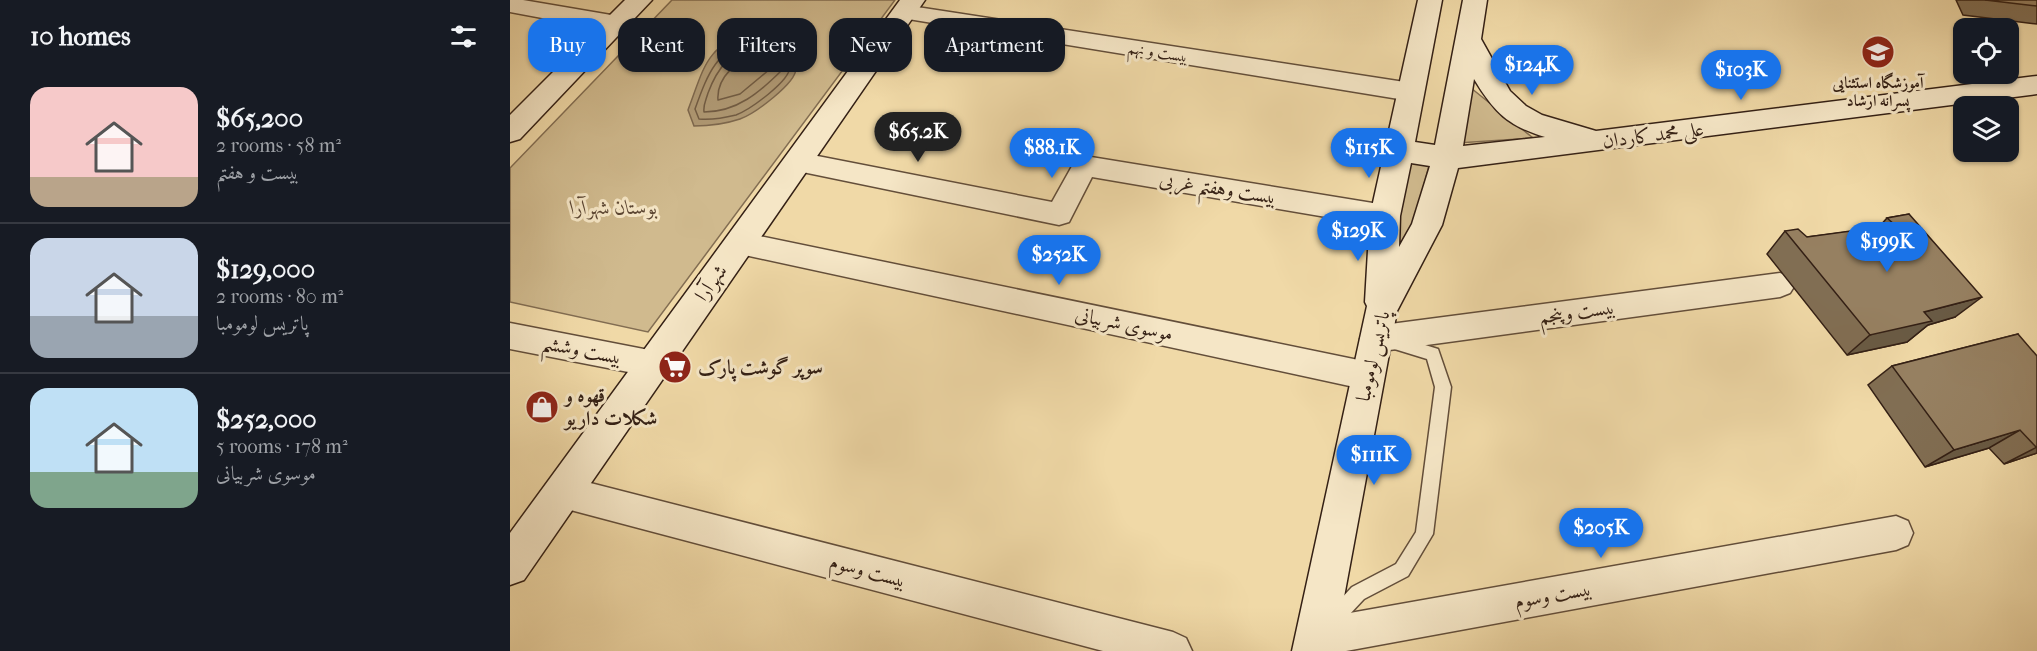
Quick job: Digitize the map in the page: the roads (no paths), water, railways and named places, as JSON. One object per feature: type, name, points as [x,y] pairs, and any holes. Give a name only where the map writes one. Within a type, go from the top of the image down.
[{"type":"main road","points":[[510,132],[640,0]]},
{"type":"main road","points":[[1378,325],[1386,216],[1430,0]]},
{"type":"main road","name":"پاتریس لومومبا","points":[[1314,644],[1378,325],[1427,225],[1447,157],[1475,0]]},
{"type":"main road","name":"شهرآرا","points":[[510,566],[908,6]]},
{"type":"main road","points":[[1468,39],[1498,95],[1515,112],[1539,125],[1605,142]]},
{"type":"main road","name":"علی محمد کاردان","points":[[1399,151],[1447,157],[1470,157],[1605,142],[2037,86]]},
{"type":"street","points":[[510,5],[617,24]]},
{"type":"street","name":"بیست و نهم","points":[[908,6],[1411,92]]},
{"type":"street","name":"بیست وهفتم غربی","points":[[797,162],[1059,214],[1085,166],[1386,216]]},
{"type":"street","name":"موسوی شربیانی","points":[[740,243],[1368,376]]},
{"type":"street","name":"بیست وپنجم","points":[[1378,325],[1780,285]]},
{"type":"street","name":"بیست وششم","points":[[510,336],[654,364]]},
{"type":"street","name":"بیست وسوم","points":[[563,492],[1173,651]]},
{"type":"street","name":"بیست وسوم","points":[[1314,644],[1896,533]]},
{"type":"lane","points":[[1314,644],[1358,593],[1402,570],[1424,534],[1443,387],[1433,354],[1378,325]]},
{"type":"water","points":[[717,50],[717,72],[795,72],[790,82],[774,97],[746,116],[723,123],[694,126],[688,110],[702,72],[705,72],[705,66]]},
{"type":"place","name":"آموزشگاه استثنایی پسرانه ارشاد","points":[[1878,52]]},
{"type":"place","name":"سوپر گوشت پارک","points":[[675,367]]},
{"type":"place","name":"قهوه و شکلات داریو","points":[[542,407]]},
{"type":"park label","name":"بوستان شهرآرا","points":[[614,207]]}]
